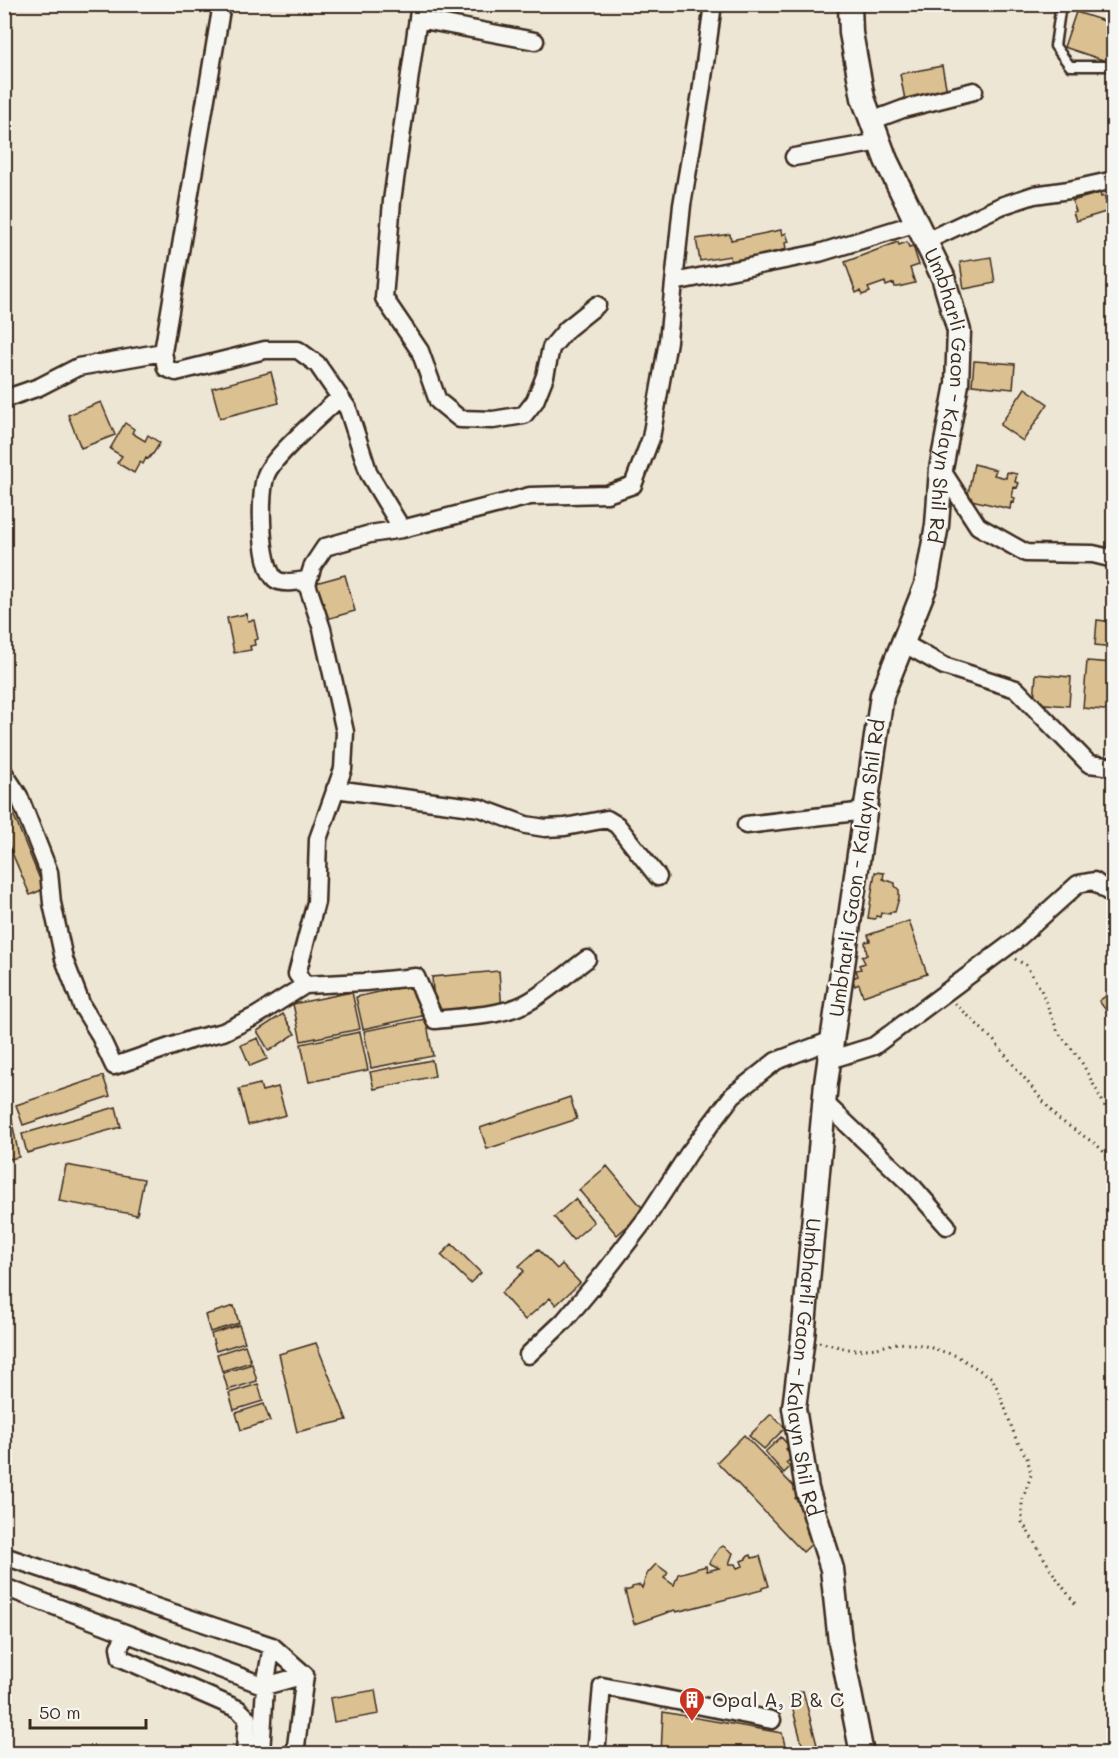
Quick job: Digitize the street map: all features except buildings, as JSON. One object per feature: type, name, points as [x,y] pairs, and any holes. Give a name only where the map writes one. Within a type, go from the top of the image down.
[{"type":"street","points":[[222,4],[163,352],[166,368],[176,372],[265,350],[298,350],[316,364],[348,409],[369,474],[402,529]]},
{"type":"street","points":[[305,985],[297,974],[316,902],[318,839],[343,769],[345,732],[322,629],[307,580],[313,565],[325,547],[369,534],[402,529],[530,496],[607,494],[633,484],[651,438],[668,341],[682,205],[713,4]]},
{"type":"street","name":"Umbharli Gaon - Kalayn Shil Rd","points":[[850,4],[851,33],[863,98],[879,142],[943,277],[959,331],[957,384],[950,432],[941,469],[937,525],[926,585],[882,695],[830,1050],[803,1337],[794,1408],[807,1489],[832,1569],[840,1642],[862,1754]]},
{"type":"street","points":[[535,41],[419,12],[392,201],[384,298],[420,351],[438,401],[460,419],[493,420],[524,415],[534,401],[545,376],[551,348],[567,328],[597,305]]},
{"type":"street","points":[[871,121],[903,109],[974,91]]},
{"type":"street","points":[[794,157],[879,142]]},
{"type":"street","points":[[674,282],[921,232],[1034,195],[1112,183]]},
{"type":"street","points":[[6,402],[78,368],[163,352]]},
{"type":"street","points":[[307,580],[281,582],[274,578],[267,566],[263,550],[263,491],[266,474],[276,459],[340,397]]},
{"type":"street","points":[[941,469],[978,526],[1026,553],[1093,554],[1113,559]]},
{"type":"street","points":[[903,643],[945,666],[1016,689],[1089,764],[1113,767]]},
{"type":"street","points":[[4,773],[19,796],[49,872],[52,903],[64,959],[82,1006],[98,1032],[114,1066],[193,1039],[223,1032],[256,1016],[305,985],[416,977],[435,1020],[504,1011],[517,1006],[529,1001],[587,959]]},
{"type":"street","points":[[335,789],[480,808],[526,825],[545,828],[565,827],[608,819],[617,825],[658,877]]},
{"type":"street","points":[[746,825],[865,811]]},
{"type":"street","points":[[528,1355],[564,1321],[606,1272],[649,1214],[689,1153],[733,1095],[776,1061],[830,1050],[874,1046],[1000,952],[1078,884],[1094,881],[1113,896]]},
{"type":"street","points":[[824,1102],[913,1187],[947,1226]]},
{"type":"street","points":[[4,1556],[272,1646],[304,1675]]},
{"type":"street","points":[[4,1587],[265,1686],[304,1675]]},
{"type":"street","points":[[128,1634],[119,1647],[122,1658],[238,1708],[247,1718],[245,1754]]},
{"type":"street","points":[[261,1754],[265,1686],[272,1646]]},
{"type":"street","points":[[295,1754],[304,1675]]},
{"type":"street","points":[[596,1754],[602,1686],[772,1720]]},
{"type":"lane","points":[[1061,4],[1055,46],[1070,66],[1112,66],[1113,59]]},
{"type":"path","points":[[1000,952],[1026,965],[1041,990],[1059,1032],[1080,1059],[1107,1110],[1113,1115]]},
{"type":"path","points":[[945,993],[994,1041],[1058,1118],[1097,1145],[1113,1162]]},
{"type":"path","points":[[803,1337],[853,1350],[897,1343],[922,1346],[957,1356],[992,1378],[1030,1469],[1031,1476],[1022,1502],[1022,1522],[1076,1605]]},
{"type":"place","name":"Opal A, B & C","points":[[692,1723]]}]
